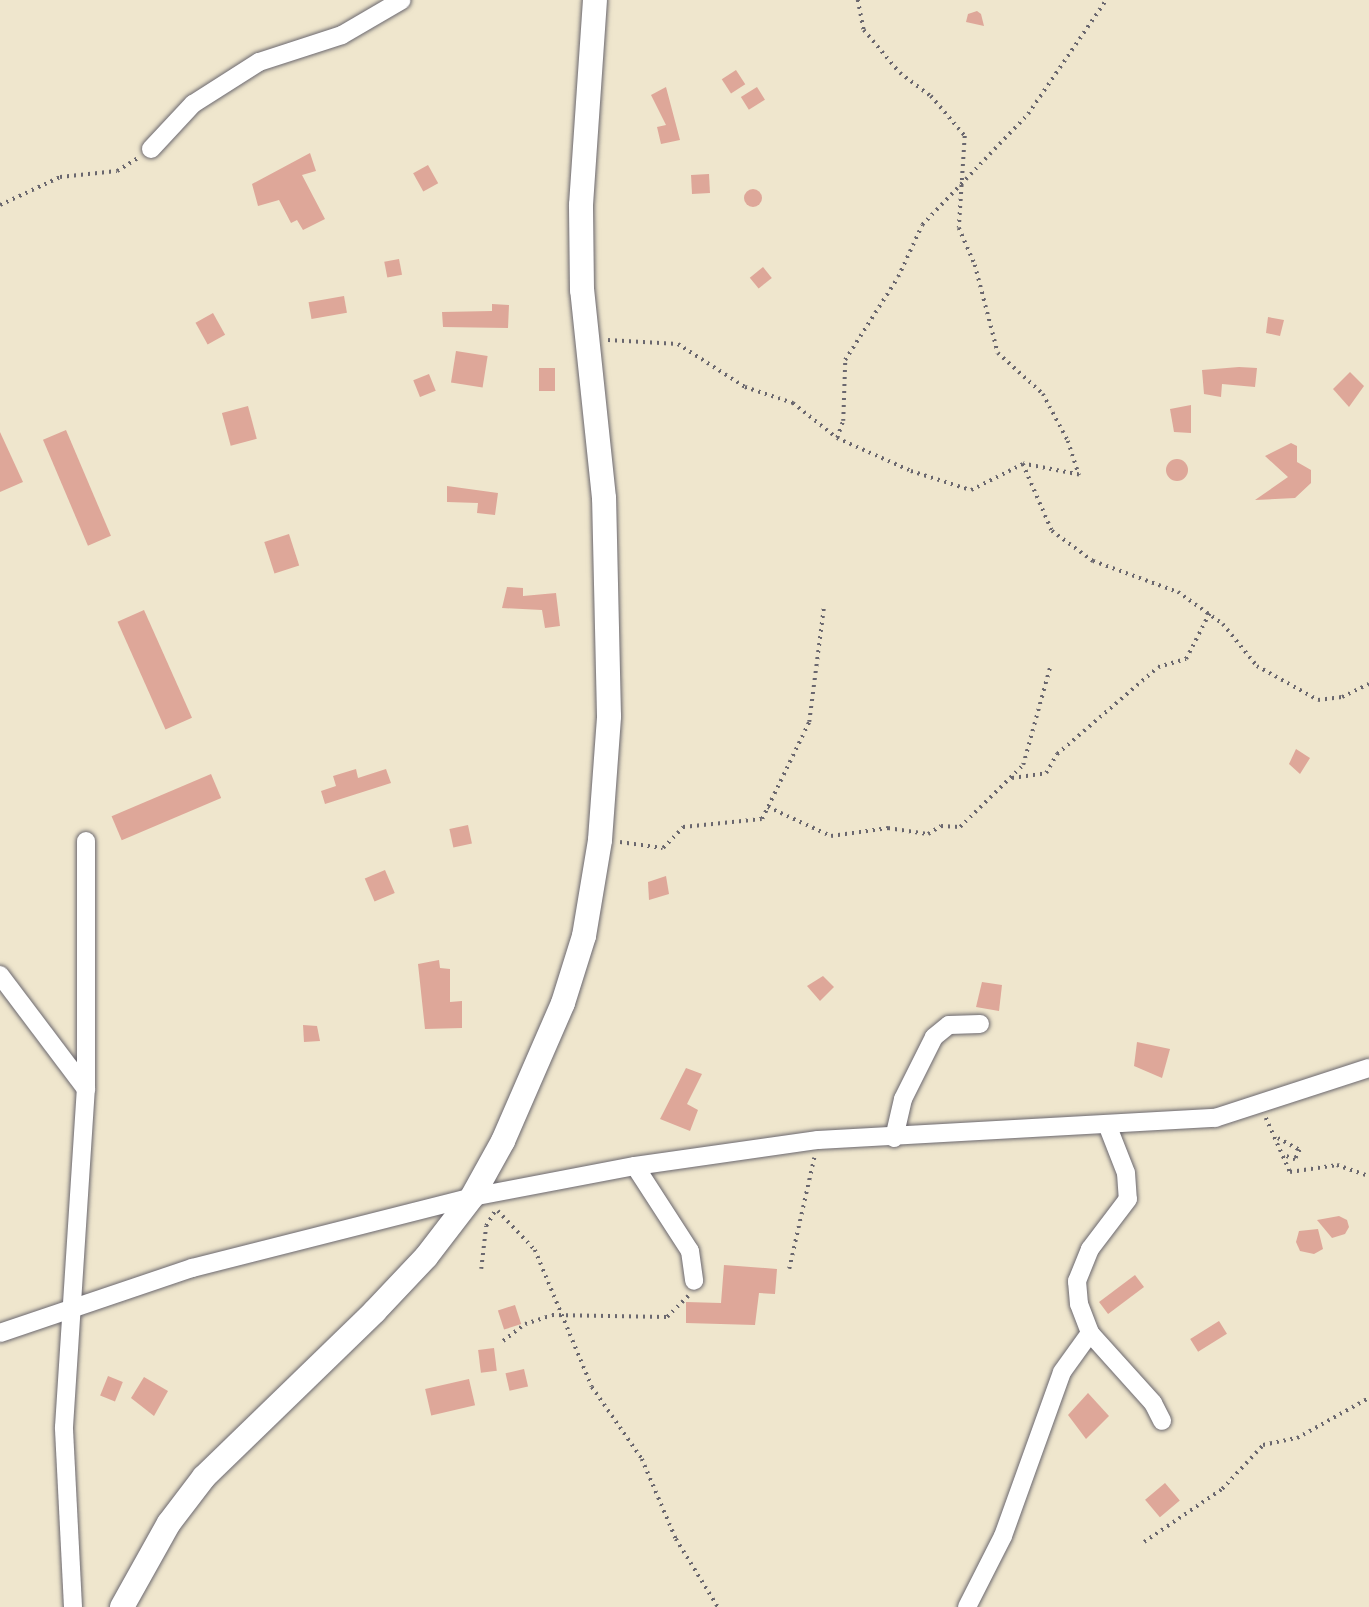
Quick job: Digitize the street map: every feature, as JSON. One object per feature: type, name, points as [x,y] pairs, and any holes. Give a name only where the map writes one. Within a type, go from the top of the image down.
[{"type":"street","points":[[151,149],[193,104],[259,62],[342,35],[402,0]]},
{"type":"street","points":[[122,1607],[169,1522],[204,1477],[374,1312],[426,1257],[487,1201],[503,1141],[563,1003],[584,936],[600,840],[609,716],[609,596],[604,498],[586,341],[581,205],[595,0]]},
{"type":"street","points":[[73,1607],[64,1427],[68,1308],[86,1089],[86,841]]},
{"type":"street","points":[[0,975],[86,1089]]},
{"type":"street","points":[[894,1138],[903,1099],[934,1037],[948,1025],[980,1024]]},
{"type":"street","points":[[0,1333],[192,1268],[635,1166],[818,1140],[1108,1127],[1215,1118],[1369,1068]]},
{"type":"street","points":[[1108,1127],[1130,1187],[1128,1199],[1090,1249],[1077,1281],[1079,1304],[1090,1333],[1153,1403],[1163,1421]]},
{"type":"street","points":[[635,1166],[690,1251],[694,1281]]},
{"type":"street","points":[[967,1607],[1003,1536],[1062,1372],[1090,1333]]},
{"type":"path","points":[[586,341],[635,338],[678,344],[745,387],[793,403],[837,439],[911,471],[971,490],[1023,464],[1079,475],[1068,441],[1043,394],[998,353],[975,265],[958,228],[965,136],[931,96],[900,73],[864,30],[858,0]]},
{"type":"path","points":[[837,439],[843,421],[845,360],[898,277],[922,225],[961,181],[1028,114],[1106,0]]},
{"type":"path","points":[[0,205],[60,177],[117,171],[151,149]]},
{"type":"path","points":[[1023,464],[1052,531],[1093,561],[1178,592],[1223,624],[1257,666],[1318,700],[1342,697],[1369,684]]},
{"type":"path","points":[[600,840],[663,848],[683,827],[762,819],[809,722],[824,605]]},
{"type":"path","points":[[1010,778],[1046,772],[1057,754],[1158,667],[1186,659],[1209,614]]},
{"type":"path","points":[[768,807],[831,836],[888,828],[928,834],[941,826],[960,827],[1023,765],[1050,667]]},
{"type":"path","points":[[1258,1104],[1276,1137],[1290,1172],[1337,1165],[1369,1176]]},
{"type":"path","points":[[1276,1137],[1300,1150],[1296,1160],[1284,1156]]},
{"type":"path","points":[[789,1269],[818,1140]]},
{"type":"path","points":[[481,1269],[487,1201]]},
{"type":"path","points":[[487,1201],[535,1250],[592,1387],[642,1459],[676,1539],[718,1607]]},
{"type":"path","points":[[503,1341],[525,1324],[563,1316],[667,1317],[686,1301],[694,1281]]},
{"type":"path","points":[[1144,1542],[1222,1489],[1264,1445],[1297,1438],[1369,1398]]},
{"type":"building","points":[[977,11],[981,14],[984,26],[966,22],[968,14]]},
{"type":"building","points":[[736,70],[745,84],[731,94],[722,79]]},
{"type":"building","points":[[666,87],[680,140],[661,144],[657,127],[666,125],[651,95]]},
{"type":"building","points":[[757,87],[765,100],[749,110],[741,97]]},
{"type":"building","points":[[310,153],[316,171],[302,175],[325,219],[303,230],[297,220],[291,223],[279,200],[258,206],[252,184]]},
{"type":"building","points":[[428,165],[438,183],[423,192],[413,173]]},
{"type":"building","points":[[709,174],[710,193],[692,194],[691,175]]},
{"type":"building","points":[[753,189],[759,192],[762,198],[759,204],[753,207],[747,204],[744,198],[747,192]]},
{"type":"building","points":[[399,259],[402,275],[387,278],[384,262]]},
{"type":"building","points":[[763,267],[772,278],[759,289],[750,278]]},
{"type":"building","points":[[344,296],[347,313],[311,319],[309,302]]},
{"type":"building","points":[[492,304],[509,305],[508,328],[443,327],[442,312],[492,311]]},
{"type":"building","points":[[213,313],[225,335],[208,345],[196,323]]},
{"type":"building","points":[[1268,317],[1284,320],[1280,336],[1266,333]]},
{"type":"building","points":[[456,351],[488,356],[483,388],[451,383]]},
{"type":"building","points":[[539,368],[555,368],[555,391],[539,391]]},
{"type":"building","points":[[1257,368],[1255,387],[1222,384],[1221,397],[1204,394],[1202,370]]},
{"type":"building","points":[[1350,372],[1364,386],[1349,407],[1333,389]]},
{"type":"building","points":[[429,374],[436,391],[420,397],[413,380]]},
{"type":"building","points":[[1191,405],[1191,433],[1174,432],[1170,409]]},
{"type":"building","points":[[248,406],[257,439],[231,446],[222,413]]},
{"type":"building","points":[[66,430],[111,536],[88,546],[43,440]]},
{"type":"building","points":[[0,432],[23,482],[0,492]]},
{"type":"building","points":[[1291,443],[1297,446],[1297,462],[1311,470],[1311,483],[1295,498],[1255,500],[1288,477],[1265,456]]},
{"type":"building","points":[[1177,459],[1187,466],[1188,470],[1181,480],[1177,481],[1167,474],[1166,470],[1173,460]]},
{"type":"building","points":[[447,486],[498,493],[495,515],[477,513],[478,503],[447,502]]},
{"type":"building","points":[[289,534],[299,565],[274,573],[264,542]]},
{"type":"building","points":[[507,587],[523,588],[523,596],[556,593],[560,626],[545,628],[542,610],[502,608]]},
{"type":"building","points":[[144,610],[192,718],[166,730],[118,622]]},
{"type":"building","points":[[1296,749],[1310,758],[1300,774],[1289,764]]},
{"type":"building","points":[[356,769],[358,778],[386,769],[391,783],[325,804],[321,791],[336,786],[333,776]]},
{"type":"building","points":[[211,774],[221,798],[122,840],[112,816]]},
{"type":"building","points":[[468,825],[472,844],[453,848],[449,829]]},
{"type":"building","points":[[385,870],[395,893],[375,902],[365,879]]},
{"type":"building","points":[[666,876],[669,894],[649,900],[648,882]]},
{"type":"building","points":[[439,960],[440,968],[450,969],[450,1002],[462,1001],[462,1028],[425,1029],[418,964]]},
{"type":"building","points":[[823,976],[834,987],[820,1001],[807,986]]},
{"type":"building","points":[[982,982],[1002,985],[999,1011],[976,1007]]},
{"type":"building","points":[[303,1025],[317,1026],[320,1041],[304,1042]]},
{"type":"building","points":[[1137,1042],[1170,1049],[1162,1078],[1134,1066]]},
{"type":"building","points":[[686,1068],[702,1074],[687,1104],[698,1110],[690,1131],[660,1119]]},
{"type":"building","points":[[1339,1216],[1347,1220],[1349,1227],[1345,1234],[1332,1238],[1317,1220]]},
{"type":"building","points":[[1318,1229],[1323,1249],[1314,1254],[1300,1251],[1296,1242],[1299,1231]]},
{"type":"building","points":[[724,1265],[777,1269],[775,1294],[759,1293],[755,1325],[686,1323],[686,1302],[721,1303]]},
{"type":"building","points":[[1135,1275],[1144,1287],[1108,1314],[1099,1302]]},
{"type":"building","points":[[515,1305],[521,1324],[504,1330],[498,1311]]},
{"type":"building","points":[[1219,1321],[1227,1334],[1198,1352],[1190,1339]]},
{"type":"building","points":[[494,1348],[497,1371],[481,1373],[478,1350]]},
{"type":"building","points":[[524,1369],[528,1387],[510,1391],[505,1373]]},
{"type":"building","points":[[108,1376],[123,1382],[115,1401],[100,1395]]},
{"type":"building","points":[[144,1377],[168,1391],[154,1416],[131,1398]]},
{"type":"building","points":[[469,1379],[475,1405],[431,1415],[425,1389]]},
{"type":"building","points":[[1088,1393],[1109,1416],[1086,1439],[1068,1415]]},
{"type":"building","points":[[1165,1483],[1180,1501],[1160,1517],[1145,1500]]}]
